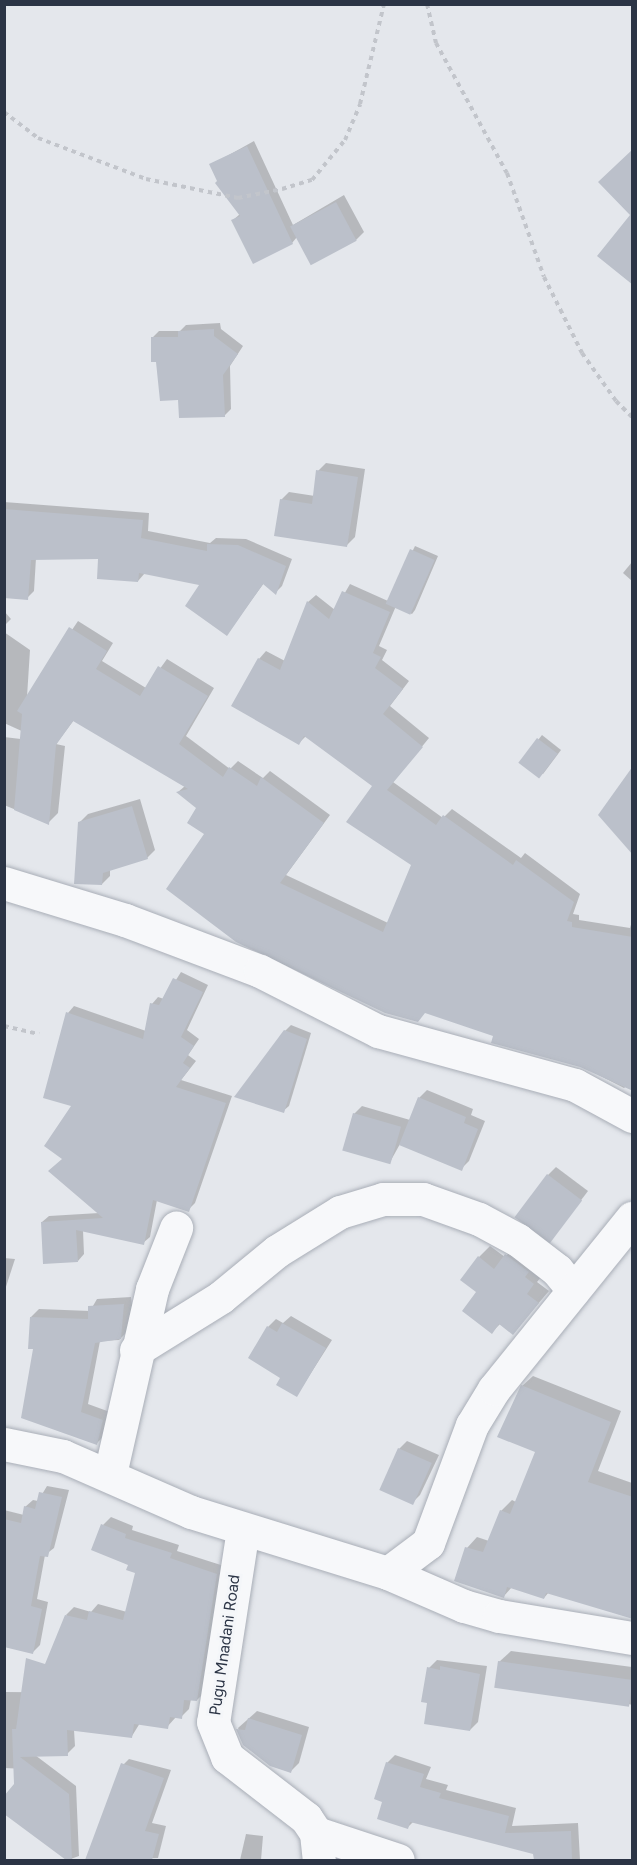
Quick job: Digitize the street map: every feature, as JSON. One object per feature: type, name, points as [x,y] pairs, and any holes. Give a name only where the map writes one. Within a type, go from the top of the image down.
[{"type":"street","points":[[4,883],[125,921],[260,971],[378,1031],[575,1085],[633,1116]]},
{"type":"street","points":[[136,1350],[221,1296],[277,1251],[340,1212],[383,1199],[423,1199],[479,1219],[526,1246],[557,1270],[573,1290]]},
{"type":"street","points":[[388,1573],[428,1543],[472,1425],[512,1364],[633,1218]]},
{"type":"street","points":[[110,1474],[136,1350],[152,1289],[176,1228]]},
{"type":"street","points":[[4,1443],[63,1456],[110,1474],[191,1512],[388,1573],[464,1606],[499,1616],[633,1638]]},
{"type":"street","name":"Pugu Mnadani Road","points":[[243,1529],[213,1722],[227,1757],[306,1818],[317,1847]]},
{"type":"street","points":[[317,1847],[398,1860]]},
{"type":"path","points":[[4,112],[38,138],[146,179],[238,198],[282,189],[312,180],[345,140],[360,104],[384,4]]},
{"type":"path","points":[[426,4],[436,43],[507,173],[544,277],[582,353],[616,401],[633,417]]},
{"type":"path","points":[[4,1026],[39,1034]]},
{"type":"building","points":[[247,146],[293,244],[253,264],[231,220],[240,216],[215,183],[217,181],[209,164]]},
{"type":"building","points":[[633,149],[633,285],[597,256],[630,215],[598,182]]},
{"type":"building","points":[[336,202],[357,241],[311,265],[290,226]]},
{"type":"building","points":[[214,329],[214,336],[238,354],[223,375],[225,417],[179,418],[178,400],[160,401],[156,362],[151,362],[151,337],[178,337],[178,331]]},
{"type":"building","points":[[316,470],[358,477],[347,547],[274,536],[280,499],[312,504]]},
{"type":"building","points":[[4,509],[143,520],[141,538],[207,551],[207,544],[238,545],[286,566],[276,595],[263,584],[227,636],[185,606],[199,585],[139,573],[138,582],[97,579],[98,559],[31,560],[28,600],[4,598]]},
{"type":"building","points":[[410,549],[435,560],[410,615],[386,604]]},
{"type":"building","points":[[342,591],[390,612],[373,653],[381,657],[375,668],[403,689],[383,714],[423,747],[387,790],[436,825],[443,815],[513,865],[516,860],[574,902],[567,921],[572,922],[572,927],[633,937],[633,1091],[580,1067],[491,1043],[493,1036],[425,1013],[418,1022],[385,1013],[236,942],[166,889],[204,834],[187,823],[196,808],[176,792],[188,789],[73,721],[56,745],[49,825],[14,810],[22,714],[17,711],[69,627],[107,651],[96,669],[140,696],[158,666],[208,696],[179,744],[223,777],[229,767],[257,786],[261,777],[324,823],[280,883],[383,932],[411,865],[346,822],[372,786],[304,736],[299,745],[231,706],[258,658],[280,670],[307,601],[329,619]]},
{"type":"building","points":[[537,738],[558,754],[539,778],[518,763]]},
{"type":"building","points":[[633,766],[633,855],[598,815]]},
{"type":"building","points":[[132,806],[148,859],[103,873],[102,885],[74,884],[78,822]]},
{"type":"building","points":[[173,978],[203,992],[181,1037],[194,1046],[183,1063],[190,1068],[176,1087],[226,1103],[189,1212],[153,1200],[144,1245],[76,1230],[78,1262],[43,1264],[41,1222],[103,1218],[48,1171],[62,1159],[44,1146],[71,1106],[43,1098],[66,1012],[143,1039],[150,1003],[159,1005]]},
{"type":"building","points":[[284,1030],[307,1039],[284,1113],[234,1097]]},
{"type":"building","points":[[418,1097],[466,1117],[464,1123],[478,1129],[462,1171],[399,1145]]},
{"type":"building","points":[[353,1113],[401,1127],[390,1164],[342,1150]]},
{"type":"building","points":[[547,1174],[582,1200],[550,1244],[515,1217]]},
{"type":"building","points":[[505,1254],[529,1272],[525,1277],[534,1284],[527,1294],[539,1303],[513,1335],[499,1324],[492,1334],[462,1311],[476,1292],[460,1280],[478,1256],[494,1269]]},
{"type":"building","points":[[124,1304],[121,1339],[95,1343],[81,1412],[103,1420],[97,1445],[21,1418],[33,1349],[28,1349],[30,1317],[88,1319],[88,1306]]},
{"type":"building","points":[[282,1323],[326,1348],[297,1397],[276,1385],[280,1378],[248,1358],[267,1326],[277,1332]]},
{"type":"building","points":[[521,1385],[611,1422],[588,1482],[633,1497],[633,1619],[546,1593],[544,1599],[507,1587],[504,1598],[454,1581],[465,1547],[483,1552],[500,1510],[510,1514],[535,1452],[497,1437]]},
{"type":"building","points":[[398,1448],[432,1463],[413,1505],[379,1490]]},
{"type":"building","points":[[39,1492],[62,1497],[48,1557],[40,1556],[31,1606],[42,1609],[33,1654],[4,1647],[4,1519],[21,1523],[24,1506],[35,1509]]},
{"type":"building","points":[[101,1524],[126,1534],[125,1538],[172,1553],[170,1558],[217,1574],[197,1701],[184,1700],[182,1719],[170,1717],[168,1729],[134,1724],[132,1738],[67,1730],[68,1756],[20,1757],[69,1794],[72,1860],[66,1860],[4,1814],[4,1796],[14,1784],[12,1729],[16,1729],[26,1658],[45,1664],[65,1615],[87,1620],[89,1611],[123,1620],[135,1573],[126,1570],[128,1565],[91,1550]]},
{"type":"building","points":[[498,1661],[632,1680],[629,1707],[494,1688]]},
{"type":"building","points":[[440,1666],[480,1674],[470,1731],[424,1724],[427,1703],[421,1702],[427,1667],[440,1670]]},
{"type":"building","points":[[248,1718],[302,1735],[291,1773],[270,1766],[243,1745],[236,1729],[245,1730]]},
{"type":"building","points":[[386,1762],[424,1774],[420,1787],[441,1793],[439,1798],[509,1816],[505,1833],[571,1831],[572,1860],[534,1860],[533,1854],[410,1822],[408,1829],[377,1819],[382,1802],[374,1799]]},
{"type":"building","points":[[121,1763],[164,1778],[145,1831],[159,1834],[152,1860],[85,1860]]}]
